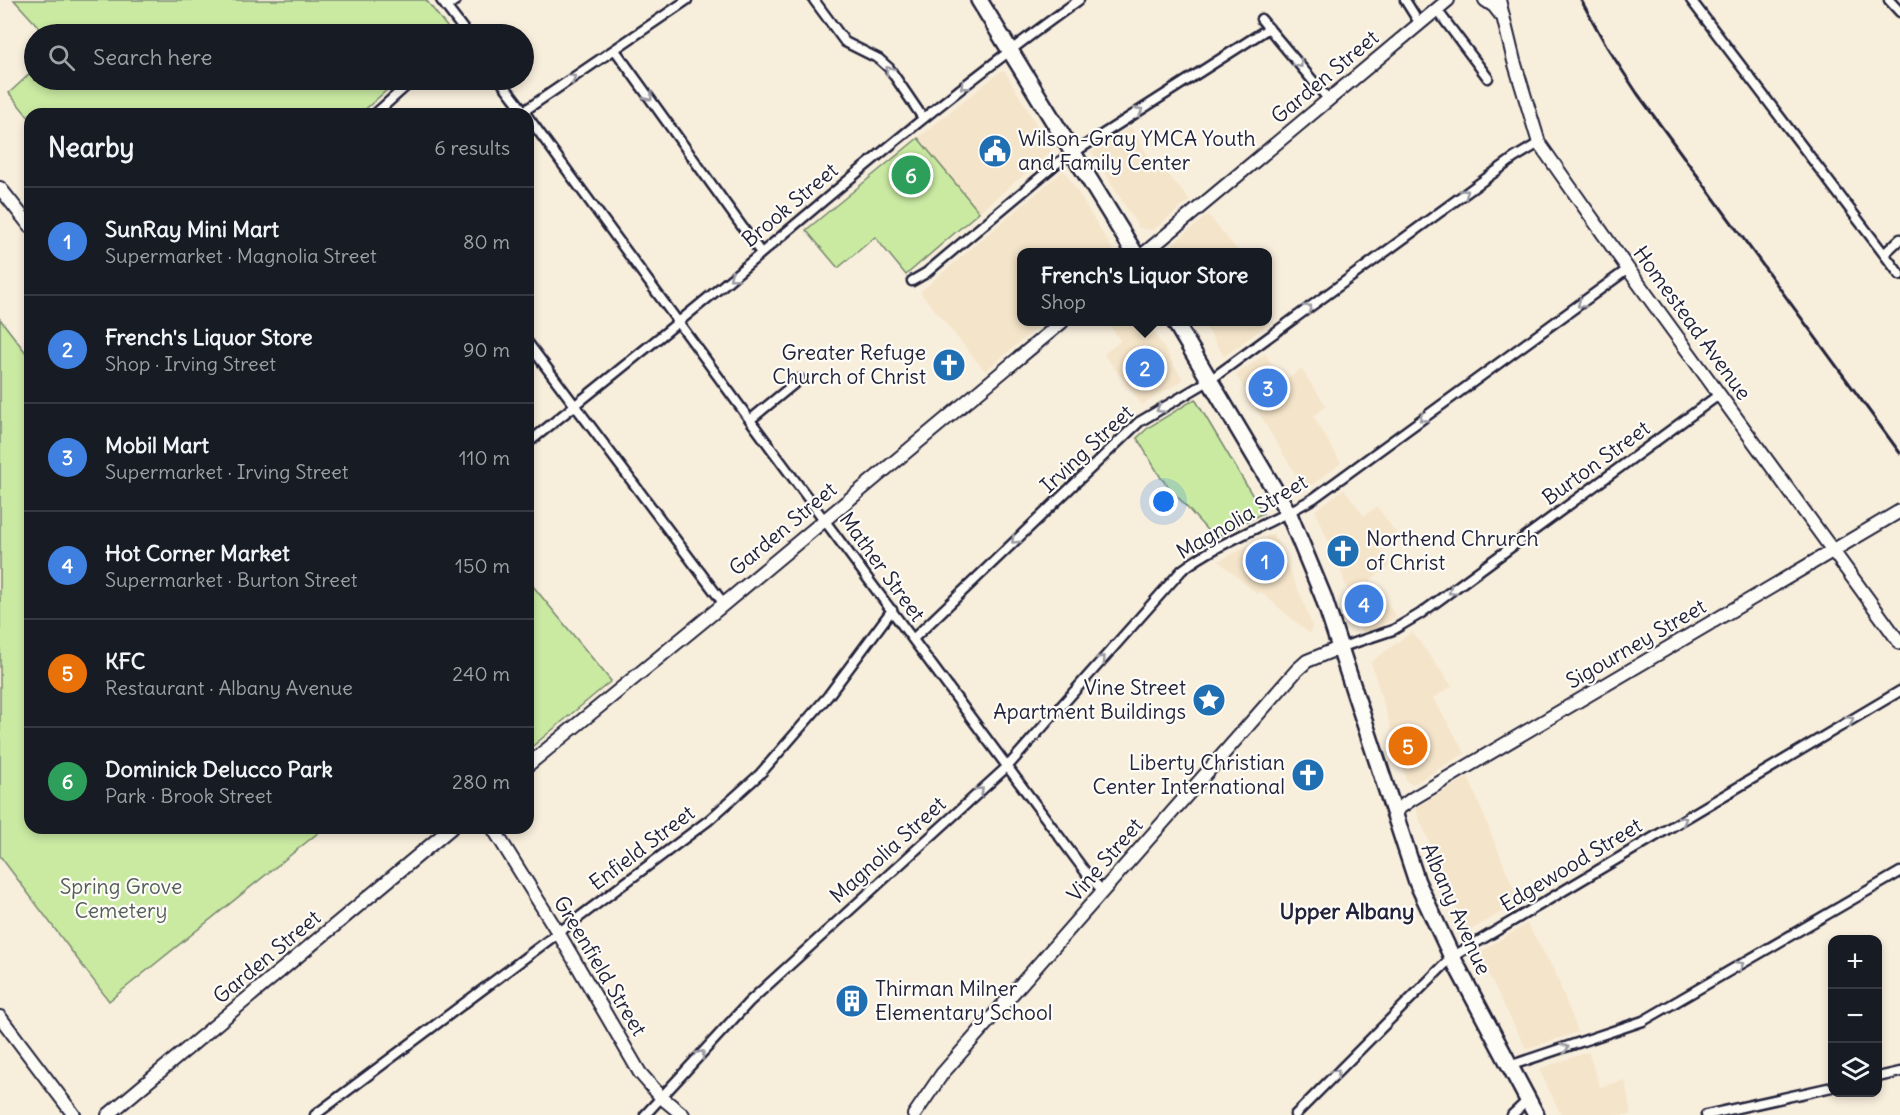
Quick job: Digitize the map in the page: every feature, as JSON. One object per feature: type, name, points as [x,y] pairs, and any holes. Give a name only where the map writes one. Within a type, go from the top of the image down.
[{"type":"highway","points":[[980,0],[1131,248]]},
{"type":"highway","name":"Albany Avenue","points":[[1178,326],[1289,514],[1317,579],[1417,882],[1452,957],[1536,1115]]},
{"type":"street","points":[[456,0],[443,3],[458,24]]},
{"type":"street","points":[[534,108],[687,0]]},
{"type":"street","points":[[814,0],[845,42],[879,59],[889,68],[923,118]]},
{"type":"street","name":"Brook Street","points":[[534,438],[678,322],[923,118],[1079,0]]},
{"type":"street","points":[[1405,0],[1420,24]]},
{"type":"street","points":[[1485,0],[1494,6],[1506,21]]},
{"type":"street","points":[[1691,0],[1900,275]]},
{"type":"street","points":[[1889,0],[1900,12]]},
{"type":"street","name":"Homestead Avenue","points":[[1500,1],[1514,61],[1539,143],[1900,643]]},
{"type":"street","points":[[1445,3],[1488,78]]},
{"type":"street","name":"Garden Street","points":[[1151,248],[1445,3]]},
{"type":"street","points":[[1261,19],[1329,100]]},
{"type":"street","points":[[912,281],[926,273],[1047,171],[1072,153],[1269,28]]},
{"type":"street","points":[[615,50],[761,253]]},
{"type":"street","points":[[382,108],[402,90]]},
{"type":"street","name":"Mather Street","points":[[508,90],[521,108]]},
{"type":"street","name":"Mather Street","points":[[534,125],[1090,878],[1103,891]]},
{"type":"street","name":"Irving Street","points":[[913,639],[1139,422],[1210,380],[1514,158],[1539,143]]},
{"type":"street","points":[[0,188],[24,218]]},
{"type":"street","points":[[1884,254],[1900,239]]},
{"type":"street","name":"Magnolia Street","points":[[645,1115],[749,1002],[783,969],[1008,766],[1182,570],[1206,553],[1289,514],[1314,498],[1628,269]]},
{"type":"street","name":"Garden Street","points":[[534,760],[1056,326]]},
{"type":"street","points":[[534,351],[724,604]]},
{"type":"street","points":[[750,420],[800,379]]},
{"type":"street","name":"Burton Street","points":[[1339,648],[1393,630],[1420,614],[1720,394]]},
{"type":"street","name":"Sigourney Street","points":[[1394,812],[1412,799],[1900,511]]},
{"type":"street","name":"Enfield Street","points":[[315,1115],[709,820],[760,774],[828,696],[892,610]]},
{"type":"street","name":"Vine Street","points":[[914,1115],[942,1074],[1296,670],[1307,661],[1339,648]]},
{"type":"street","name":"Edgewood Street","points":[[1295,1115],[1452,957],[1900,691]]},
{"type":"street","name":"Garden Street","points":[[108,1115],[444,834]]},
{"type":"street","name":"Greenfield Street","points":[[497,834],[559,934],[640,1073],[683,1115]]},
{"type":"street","points":[[1509,1066],[1643,1021],[1900,872]]},
{"type":"street","points":[[0,1017],[74,1115]]},
{"type":"street","points":[[1882,1076],[1900,1072]]},
{"type":"street","points":[[1706,1115],[1828,1088]]},
{"type":"street","points":[[1512,1115],[1528,1100]]},
{"type":"shaded area","points":[[1000,72],[1005,72],[1052,151],[979,212],[918,138]]},
{"type":"shaded area","points":[[1131,127],[1155,168],[1160,165],[1190,200],[1153,230],[1139,228],[1092,152]]},
{"type":"shaded area","points":[[1064,170],[1112,248],[1017,248],[1017,326],[1039,326],[985,371],[920,292]]},
{"type":"shaded area","points":[[1208,215],[1236,248],[1169,248]]},
{"type":"shaded area","points":[[1110,326],[1150,326],[1183,380],[1142,405],[1104,354],[1121,341]]},
{"type":"shaded area","points":[[1205,326],[1266,326],[1224,356]]},
{"type":"shaded area","points":[[1265,354],[1283,382],[1301,369],[1326,406],[1313,416],[1341,463],[1305,490],[1236,375]]},
{"type":"shaded area","points":[[1344,489],[1364,516],[1377,507],[1396,533],[1378,547],[1391,565],[1370,580],[1396,616],[1368,636],[1363,634],[1338,563],[1315,510]]},
{"type":"shaded area","points":[[1273,533],[1305,606],[1312,626],[1310,634],[1261,592],[1257,594],[1219,561]]},
{"type":"shaded area","points":[[1412,632],[1452,686],[1433,698],[1465,753],[1413,784],[1407,782],[1371,662]]},
{"type":"shaded area","points":[[1468,777],[1519,902],[1467,932],[1415,808]]},
{"type":"shaded area","points":[[1527,924],[1554,970],[1578,1032],[1526,1049],[1478,953]]},
{"type":"shaded area","points":[[1588,1052],[1600,1087],[1625,1080],[1631,1115],[1561,1115],[1539,1069]]},
{"type":"green space","points":[[14,0],[426,0],[445,24],[36,24]]},
{"type":"green space","points":[[24,79],[24,90],[387,90],[367,108],[24,108],[24,112],[9,93]]},
{"type":"green space","points":[[918,138],[979,212],[906,275],[875,237],[838,268],[806,230]]},
{"type":"green space","name":"Spring Grove Cemetery","points":[[0,319],[24,350],[24,834],[317,834],[109,1001],[0,856]]},
{"type":"green space","points":[[1195,399],[1263,513],[1214,538],[1161,478],[1137,438],[1149,427]]},
{"type":"green space","points":[[534,587],[611,681],[534,745]]},
{"type":"railway","points":[[1581,0],[1607,47],[1637,93],[1900,453]]},
{"type":"place","name":"Wilson-Gray YMCA Youth and Family Center","points":[[995,151]]},
{"type":"place","name":"Dominick Delucco Park","points":[[911,175]]},
{"type":"place","name":"Greater Refuge Church of Christ","points":[[949,365]]},
{"type":"place","name":"French's Liquor Store","points":[[1145,368]]},
{"type":"place","name":"Mobil Mart","points":[[1268,388]]},
{"type":"place","name":"Northend Chrurch of Christ","points":[[1343,551]]},
{"type":"place","name":"SunRay Mini Mart","points":[[1265,561]]},
{"type":"place","name":"Hot Corner Market","points":[[1364,604]]},
{"type":"place","name":"Vine Street Apartment Buildings","points":[[1209,700]]},
{"type":"place","name":"KFC","points":[[1408,746]]},
{"type":"place","name":"Liberty Christian Center International","points":[[1308,775]]},
{"type":"place","name":"Thirman Milner Elementary School","points":[[852,1001]]},
{"type":"district","name":"Upper Albany","points":[[1347,911]]}]
